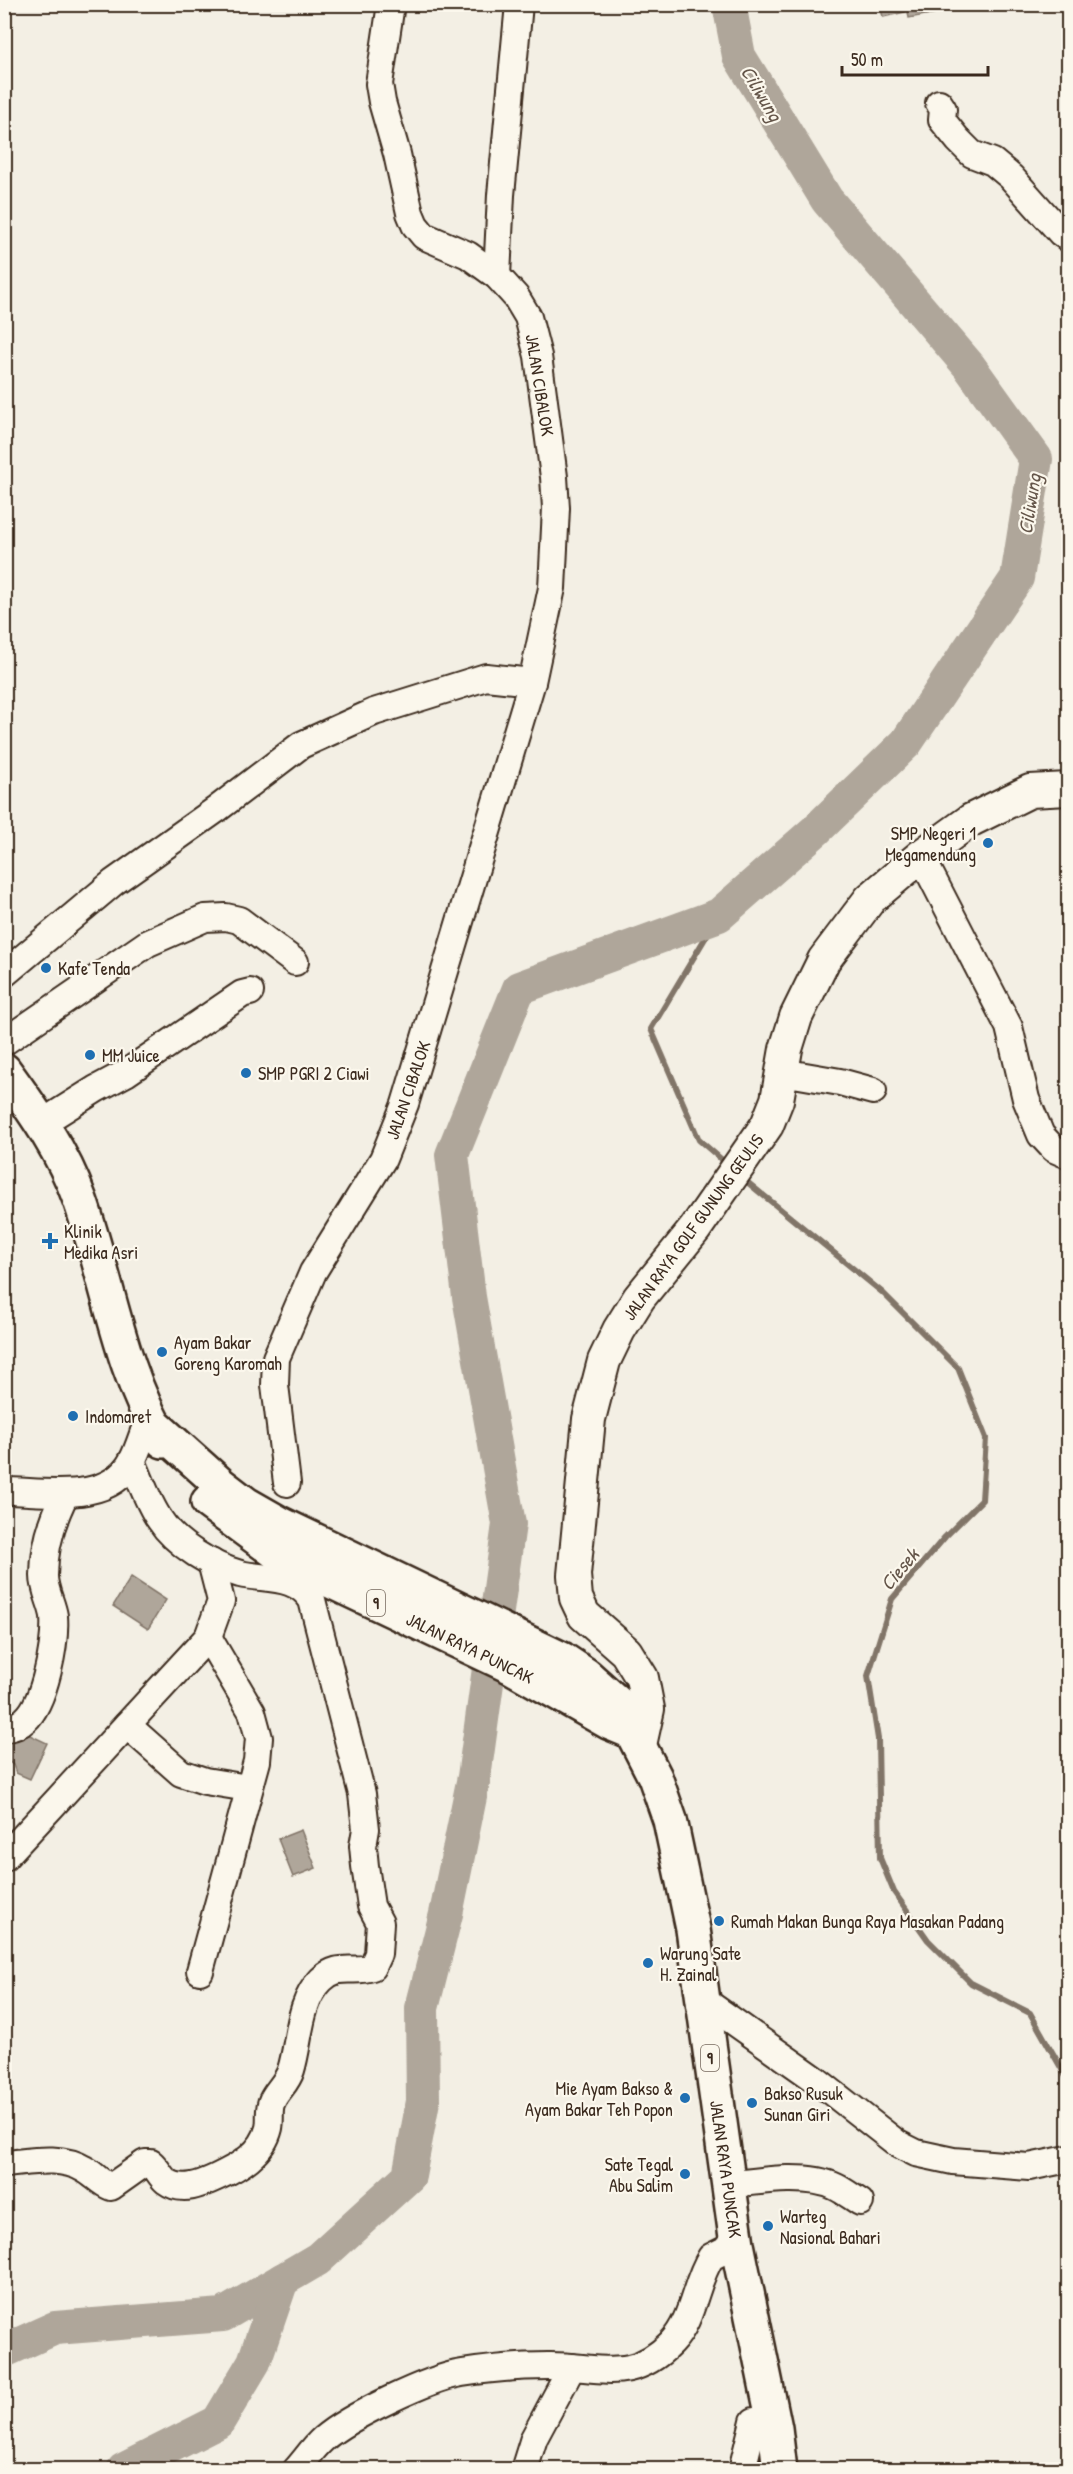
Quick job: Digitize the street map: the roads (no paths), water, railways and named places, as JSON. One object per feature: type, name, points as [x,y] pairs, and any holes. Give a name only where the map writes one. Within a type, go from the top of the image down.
[{"type":"highway","name":"JALAN RAYA PUNCAK","points":[[4,1070],[42,1124],[65,1165],[80,1200],[129,1365],[162,1433],[246,1504],[281,1524],[562,1659],[605,1690],[655,1777],[670,1820],[693,1929],[737,2244],[776,2428],[780,2469]]},
{"type":"main road","name":"JALAN RAYA GOLF GUNUNG GEULIS","points":[[626,1727],[648,1709],[642,1678],[626,1652],[584,1615],[576,1598],[574,1561],[588,1419],[604,1361],[619,1330],[653,1279],[695,1229],[757,1140],[775,1108],[796,1017],[824,960],[870,898],[921,856],[989,809],[1030,791],[1068,786]]},
{"type":"street","name":"JALAN CIBALOK","points":[[287,1484],[275,1385],[276,1358],[314,1272],[333,1237],[369,1183],[394,1136],[415,1076],[532,682],[554,574],[556,537],[554,477],[533,334],[520,304],[497,276],[474,258],[424,236],[412,219],[380,89],[382,56],[391,4]]},
{"type":"street","points":[[497,276],[501,195],[519,4]]},
{"type":"street","points":[[939,103],[943,109],[942,120],[972,154],[993,162],[1011,177],[1068,238]]},
{"type":"street","points":[[4,974],[114,882],[302,745],[374,712],[486,677],[532,682]]},
{"type":"street","points":[[921,856],[1009,1027],[1026,1099],[1041,1135],[1054,1149],[1068,1155]]},
{"type":"street","points":[[4,1042],[141,948],[177,929],[205,918],[226,917],[239,920],[295,962]]},
{"type":"street","points":[[42,1124],[96,1089],[126,1073],[242,994],[250,992]]},
{"type":"street","points":[[782,1072],[840,1082],[873,1091]]},
{"type":"street","points":[[4,1491],[66,1493],[105,1485],[116,1479],[162,1433]]},
{"type":"street","points":[[4,2164],[52,2160],[70,2163],[85,2169],[102,2184],[111,2187],[145,2163],[151,2163],[163,2179],[177,2186],[190,2187],[238,2167],[253,2154],[269,2128],[270,2103],[284,2086],[291,2070],[303,2012],[315,1987],[321,1979],[338,1969],[364,1970],[372,1967],[375,1962],[380,1923],[371,1906],[365,1866],[363,1846],[366,1829],[362,1794],[315,1608],[308,1593],[288,1581],[242,1574],[211,1562],[180,1541],[160,1521],[132,1461]]},
{"type":"street","points":[[4,1729],[17,1726],[30,1715],[35,1708],[46,1675],[54,1620],[44,1579],[51,1530],[66,1493]]},
{"type":"street","points":[[4,1858],[208,1637],[221,1601],[211,1562]]},
{"type":"street","points":[[200,1971],[257,1761],[259,1738],[252,1712],[208,1637]]},
{"type":"street","points":[[127,1725],[181,1773],[205,1781],[248,1788]]},
{"type":"street","points":[[702,1999],[815,2079],[890,2138],[916,2153],[953,2161],[1029,2167],[1067,2159]]},
{"type":"street","points":[[728,2185],[770,2180],[816,2182],[836,2187],[860,2202]]},
{"type":"street","points":[[296,2469],[322,2439],[337,2429],[424,2385],[459,2373],[549,2366],[620,2370],[638,2367],[671,2343],[682,2328],[711,2257],[737,2244]]},
{"type":"street","points":[[524,2469],[534,2438],[572,2367]]},
{"type":"street","points":[[742,2469],[754,2421]]},
{"type":"waterway","name":"Ciliwung","points":[[4,2351],[55,2328],[223,2315],[318,2259],[409,2176],[423,2101],[422,2008],[446,1914],[474,1777],[509,1524],[469,1297],[452,1155],[519,988],[719,915],[815,831],[906,743],[1017,578],[1036,459],[969,366],[827,200],[739,56],[729,4]]},
{"type":"waterway","points":[[719,915],[651,1029],[699,1140],[729,1166]]},
{"type":"waterway","name":"Ciesek","points":[[741,1177],[883,1293],[958,1368],[986,1438],[982,1500],[945,1537],[892,1599],[868,1676],[878,1739],[880,1858],[894,1892],[928,1940],[971,1983],[1030,2013],[1068,2080]]},
{"type":"waterway","name":"Ciesek","points":[[1068,2262],[1066,2268],[1068,2272]]},
{"type":"waterway","points":[[123,2470],[218,2422],[254,2362],[282,2280]]},
{"type":"place","name":"SMP Negeri 1 Megamendung","points":[[988,843]]},
{"type":"place","name":"Kafe Tenda","points":[[46,968]]},
{"type":"place","name":"MM Juice","points":[[90,1055]]},
{"type":"place","name":"SMP PGRI 2 Ciawi","points":[[246,1073]]},
{"type":"place","name":"Klinik Medika Asri","points":[[50,1241]]},
{"type":"place","name":"Ayam Bakar Goreng Karomah","points":[[162,1352]]},
{"type":"place","name":"Indomaret","points":[[73,1416]]},
{"type":"place","name":"Rumah Makan Bunga Raya Masakan Padang","points":[[719,1921]]},
{"type":"place","name":"Warung Sate H. Zainal","points":[[648,1963]]},
{"type":"place","name":"Mie Ayam Bakso & Ayam Bakar Teh Popon","points":[[685,2098]]},
{"type":"place","name":"Bakso Rusuk Sunan Giri","points":[[752,2103]]},
{"type":"place","name":"Sate Tegal Abu Salim","points":[[685,2174]]},
{"type":"place","name":"Warteg Nasional Bahari","points":[[768,2226]]}]
